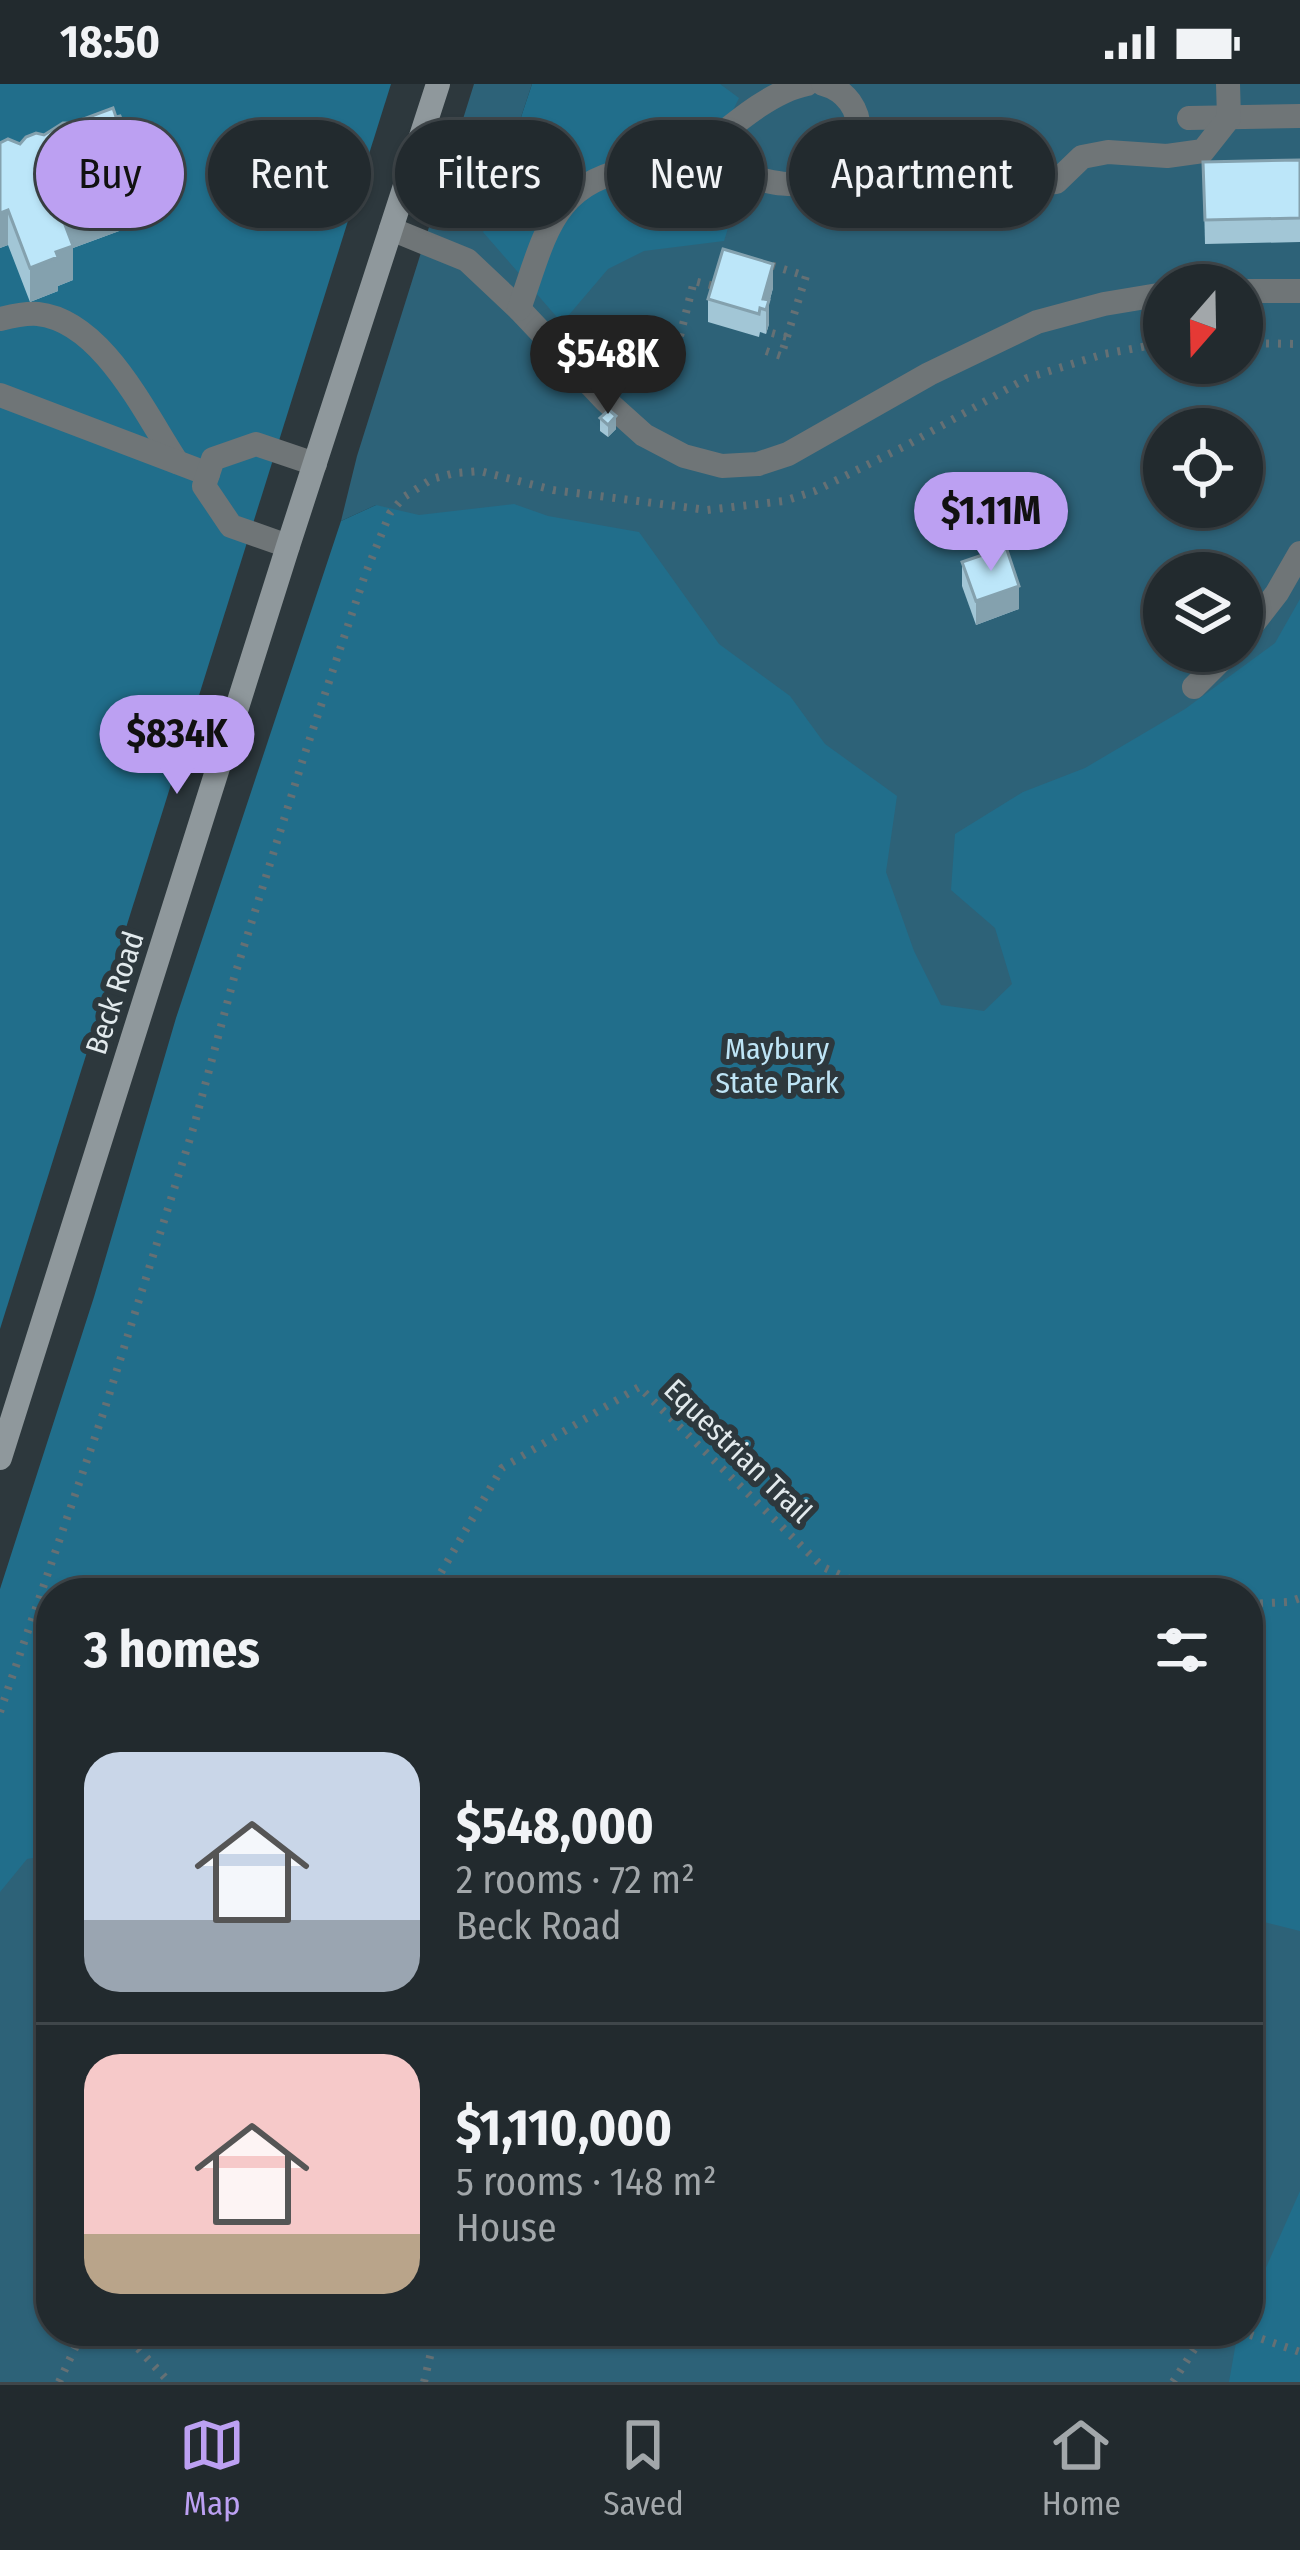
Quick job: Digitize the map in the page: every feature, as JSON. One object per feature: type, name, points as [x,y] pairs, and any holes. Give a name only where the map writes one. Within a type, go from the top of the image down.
[{"type":"main road","name":"Beck Road","points":[[0,1458],[439,84]]},
{"type":"street","points":[[743,120],[791,87],[807,84]]},
{"type":"street","points":[[765,180],[810,184],[831,177],[853,153],[859,140],[856,107],[823,84]]},
{"type":"street","points":[[1055,182],[1082,157],[1108,152],[1167,156],[1203,151],[1229,118],[1228,84]]},
{"type":"street","points":[[1189,118],[1300,116]]},
{"type":"street","points":[[520,309],[557,212],[577,190],[607,174]]},
{"type":"street","points":[[391,229],[463,257],[644,435],[702,463],[740,466],[788,454],[929,374],[1037,322],[1143,298]]},
{"type":"street","points":[[1263,290],[1300,291]]},
{"type":"street","points":[[0,319],[43,315],[75,326],[92,339],[177,462]]},
{"type":"street","points":[[0,395],[208,474]]},
{"type":"street","points":[[288,546],[230,526],[203,485],[213,459],[256,444],[315,464]]},
{"type":"street","points":[[1263,611],[1300,553]]},
{"type":"street","points":[[1194,687],[1209,672]]},
{"type":"path","points":[[750,259],[806,276],[781,356],[766,351]]},
{"type":"path","points":[[628,353],[679,344],[694,281],[714,286]]},
{"type":"path","points":[[772,333],[787,337]]},
{"type":"path","points":[[1263,343],[1300,344]]},
{"type":"path","points":[[46,1578],[194,1126],[234,978],[304,756],[365,575],[390,513],[404,497],[431,479],[480,471],[553,490],[707,510],[784,501],[888,454],[1027,378],[1143,347]]},
{"type":"path","name":"Equestrian Trail","points":[[437,1578],[502,1468],[638,1387],[823,1568],[846,1578]]},
{"type":"path","points":[[1263,1603],[1300,1598]]},
{"type":"path","points":[[0,1712],[36,1608]]},
{"type":"path","points":[[1263,2339],[1300,2352]]},
{"type":"path","points":[[59,2382],[76,2346]]},
{"type":"path","points":[[136,2346],[169,2382]]},
{"type":"path","points":[[424,2382],[432,2346]]},
{"type":"path","points":[[1173,2382],[1196,2346]]},
{"type":"shaded area","points":[[474,84],[532,84],[520,120],[463,120]]},
{"type":"shaded area","points":[[539,84],[1300,84],[1300,2382],[0,2382],[0,1772],[36,1663],[36,2346],[1263,2346],[1263,1578],[1236,1578],[376,505],[341,521],[429,228],[484,228],[483,232],[485,228],[583,228],[583,120],[525,120]]},
{"type":"green space","points":[[0,84],[391,84],[371,148],[371,120],[208,120],[208,228],[346,228],[0,1329]]},
{"type":"green space","points":[[532,84],[720,84],[739,98],[728,120],[607,120],[607,228],[728,228],[724,241],[644,251],[608,269],[562,323],[483,232],[484,228],[583,228],[583,120],[520,120]]},
{"type":"green space","name":"Maybury State Park","points":[[514,504],[548,516],[639,532],[719,644],[790,696],[825,744],[897,796],[886,872],[914,951],[941,1005],[984,1011],[1012,984],[995,928],[951,890],[955,834],[1023,792],[1085,768],[1185,709],[1235,672],[1263,672],[1263,652],[1275,643],[1300,599],[1300,1931],[1263,1922],[1263,1578],[36,1578],[36,1858],[27,1859],[0,1892],[0,1589],[94,1297],[176,1018],[341,521],[376,505],[419,515]]},
{"type":"green space","points":[[1300,2191],[1300,2382],[1229,2382],[1235,2346],[1263,2346],[1263,2274]]},
{"type":"building","points":[[113,108],[122,120],[81,120]]},
{"type":"building","points":[[36,133],[36,228],[66,228],[73,246],[30,268],[8,210],[0,213],[0,143],[8,139],[20,144]]},
{"type":"building","points":[[1300,160],[1300,218],[1205,220],[1203,162]]},
{"type":"building","points":[[723,249],[773,264],[763,299],[769,300],[766,310],[760,308],[759,314],[708,299]]},
{"type":"building","points":[[609,410],[616,416],[608,425],[600,418]]},
{"type":"building","points":[[1006,547],[1019,586],[976,601],[962,562]]}]
